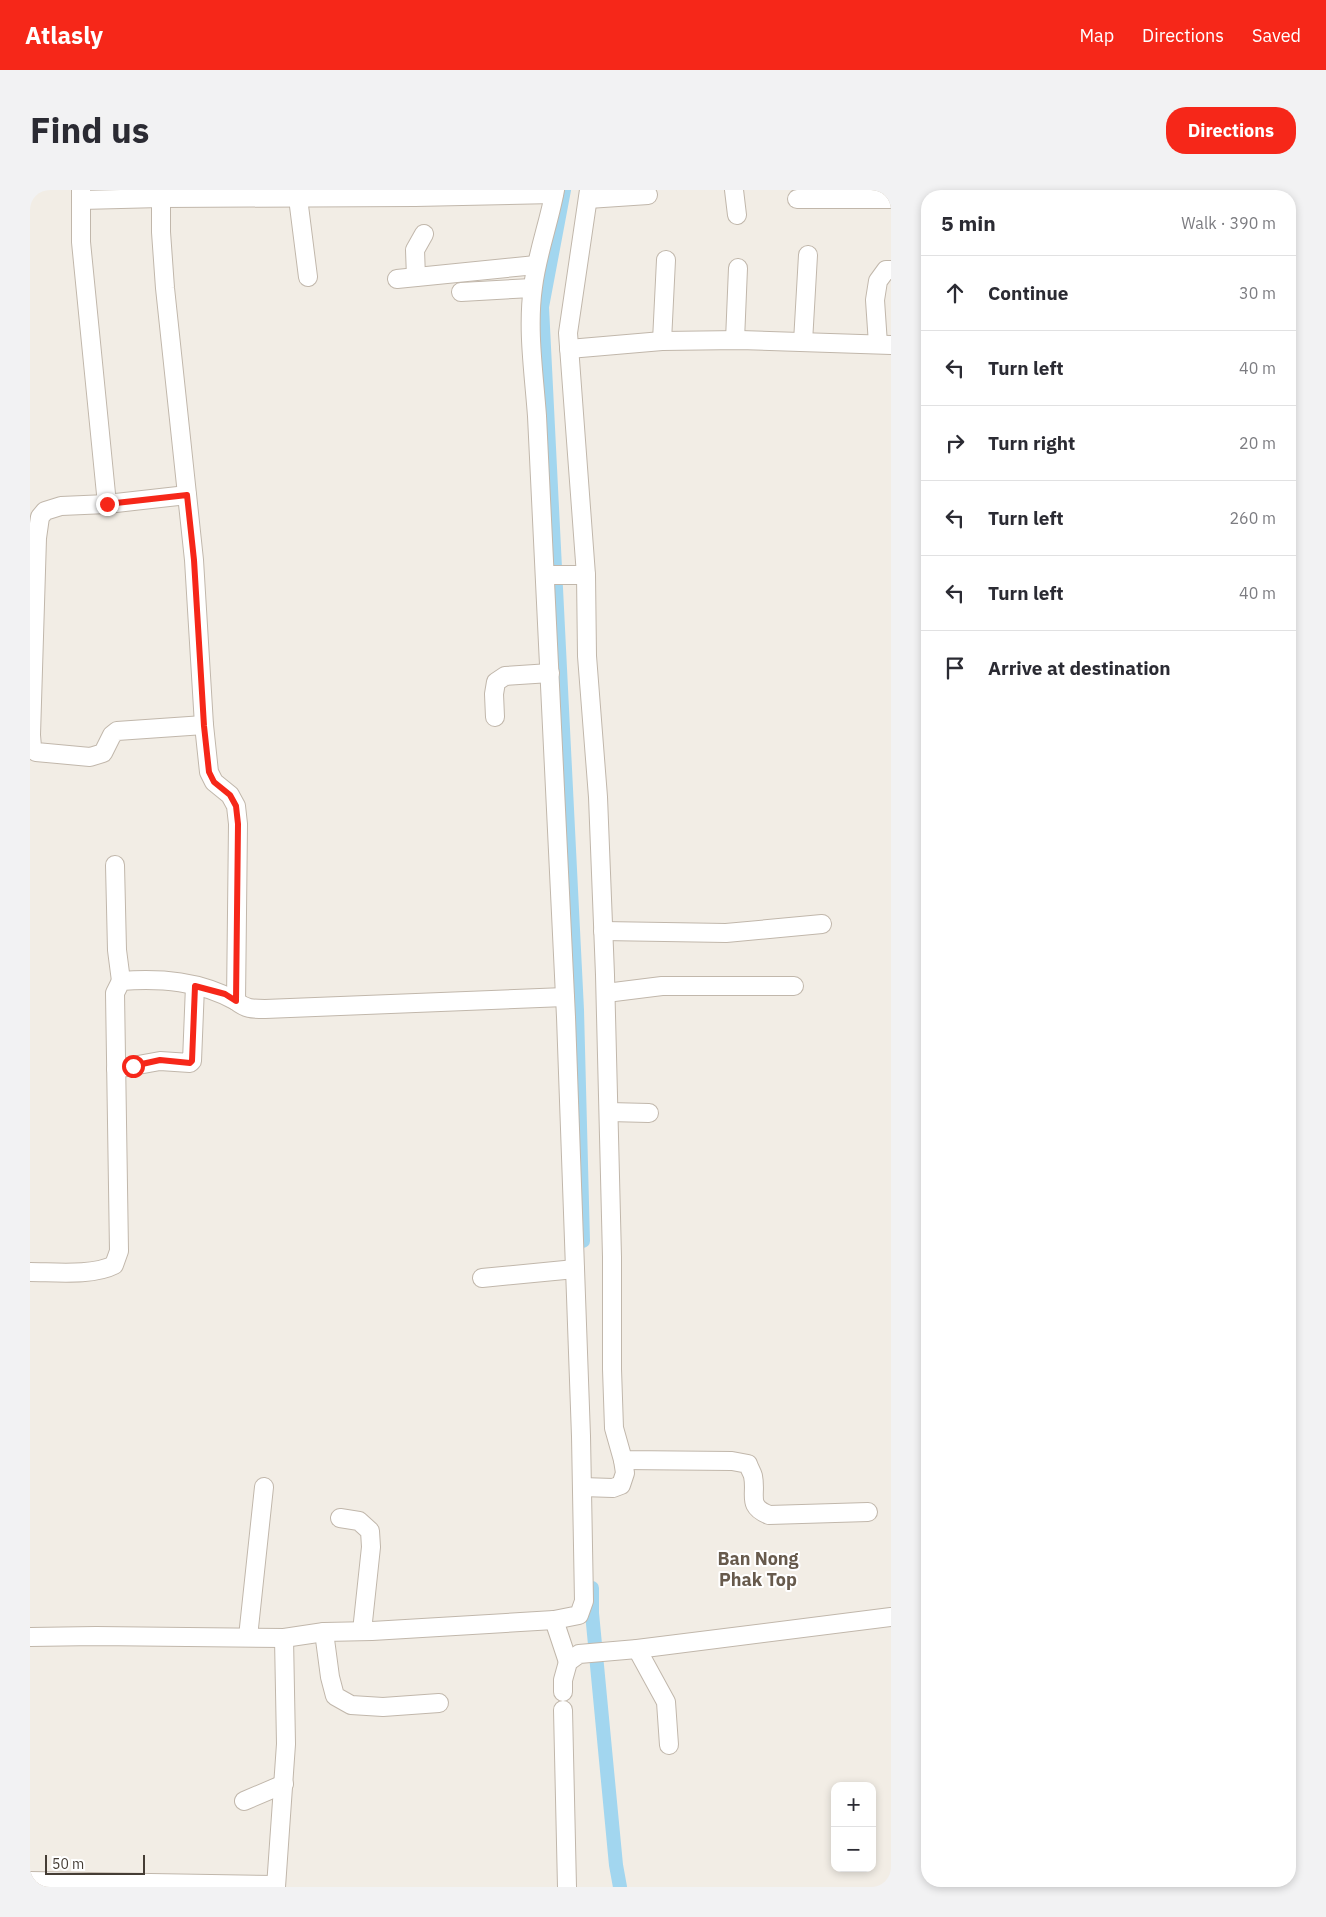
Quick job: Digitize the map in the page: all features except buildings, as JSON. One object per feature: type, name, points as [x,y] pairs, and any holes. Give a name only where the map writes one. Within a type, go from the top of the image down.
[{"type":"street","points":[[734,190],[737,215]]},
{"type":"street","points":[[30,1637],[284,1638],[324,1632],[554,1620],[579,1615],[584,1601],[584,1487],[550,673],[548,575],[538,416],[531,349],[532,288],[555,192],[298,198],[244,194],[161,198],[81,195],[81,242],[107,504]]},
{"type":"street","points":[[584,1487],[613,1488],[621,1484],[625,1473],[614,1428],[606,993],[598,797],[587,656],[569,324],[589,195],[648,195]]},
{"type":"street","points":[[161,198],[161,232],[165,288],[194,560],[204,726],[209,772],[214,782],[230,795],[236,806],[238,824],[236,1001]]},
{"type":"street","points":[[298,198],[308,277]]},
{"type":"street","points":[[797,199],[891,199]]},
{"type":"street","points":[[416,277],[415,250],[424,234]]},
{"type":"street","points":[[803,342],[808,255]]},
{"type":"street","points":[[662,341],[666,260]]},
{"type":"street","points":[[397,279],[536,265]]},
{"type":"street","points":[[735,340],[738,268]]},
{"type":"street","points":[[569,349],[662,341],[735,340],[884,344],[875,300],[878,281],[886,270],[891,270]]},
{"type":"street","points":[[461,292],[532,288]]},
{"type":"street","points":[[187,495],[107,504],[61,506],[45,511],[40,517],[37,538],[32,747],[36,752],[96,757],[103,753],[112,735],[117,731],[204,726]]},
{"type":"street","points":[[548,575],[584,575]]},
{"type":"street","points":[[495,717],[494,694],[496,682],[505,676],[550,673]]},
{"type":"street","points":[[30,1272],[80,1271],[107,1268],[114,1265],[119,1251],[115,993],[121,982],[117,950],[116,866]]},
{"type":"street","points":[[603,931],[726,933],[822,924]]},
{"type":"street","points":[[121,982],[170,980],[225,994],[244,1008],[250,1009],[565,998]]},
{"type":"street","points":[[116,1069],[160,1060],[190,1063],[192,1061],[195,986]]},
{"type":"street","points":[[606,993],[662,986],[794,986]]},
{"type":"street","points":[[609,1112],[649,1113]]},
{"type":"street","points":[[482,1278],[575,1269]]},
{"type":"street","points":[[623,1460],[732,1461],[748,1464],[753,1476],[754,1505],[759,1511],[769,1515],[868,1512]]},
{"type":"street","points":[[248,1637],[264,1487]]},
{"type":"street","points":[[340,1518],[359,1521],[370,1531],[362,1631]]},
{"type":"street","points":[[574,1658],[891,1616]]},
{"type":"street","points":[[554,1620],[574,1658]]},
{"type":"street","points":[[324,1632],[330,1677],[335,1696],[351,1705],[383,1707],[439,1703]]},
{"type":"street","points":[[276,1882],[286,1744],[284,1638]]},
{"type":"street","points":[[632,1649],[666,1702],[669,1745]]},
{"type":"street","points":[[567,1887],[563,1680],[574,1658]]},
{"type":"street","points":[[244,1801],[284,1784]]},
{"type":"street","points":[[176,1874],[276,1882]]},
{"type":"street","points":[[30,1882],[276,1882]]},
{"type":"waterway","points":[[564,190],[542,307],[577,1010],[583,1241]]},
{"type":"waterway","points":[[592,1588],[592,1613],[616,1865],[620,1887]]},
{"type":"district","name":"Ban Nong Phak Top","points":[[758,1569]]},
{"type":"route","points":[[107,504],[187,495],[194,560],[204,726],[209,772],[214,782],[230,795],[236,806],[238,824],[236,1001],[225,994],[195,986],[192,1061],[190,1063],[160,1060],[133,1066]]}]
